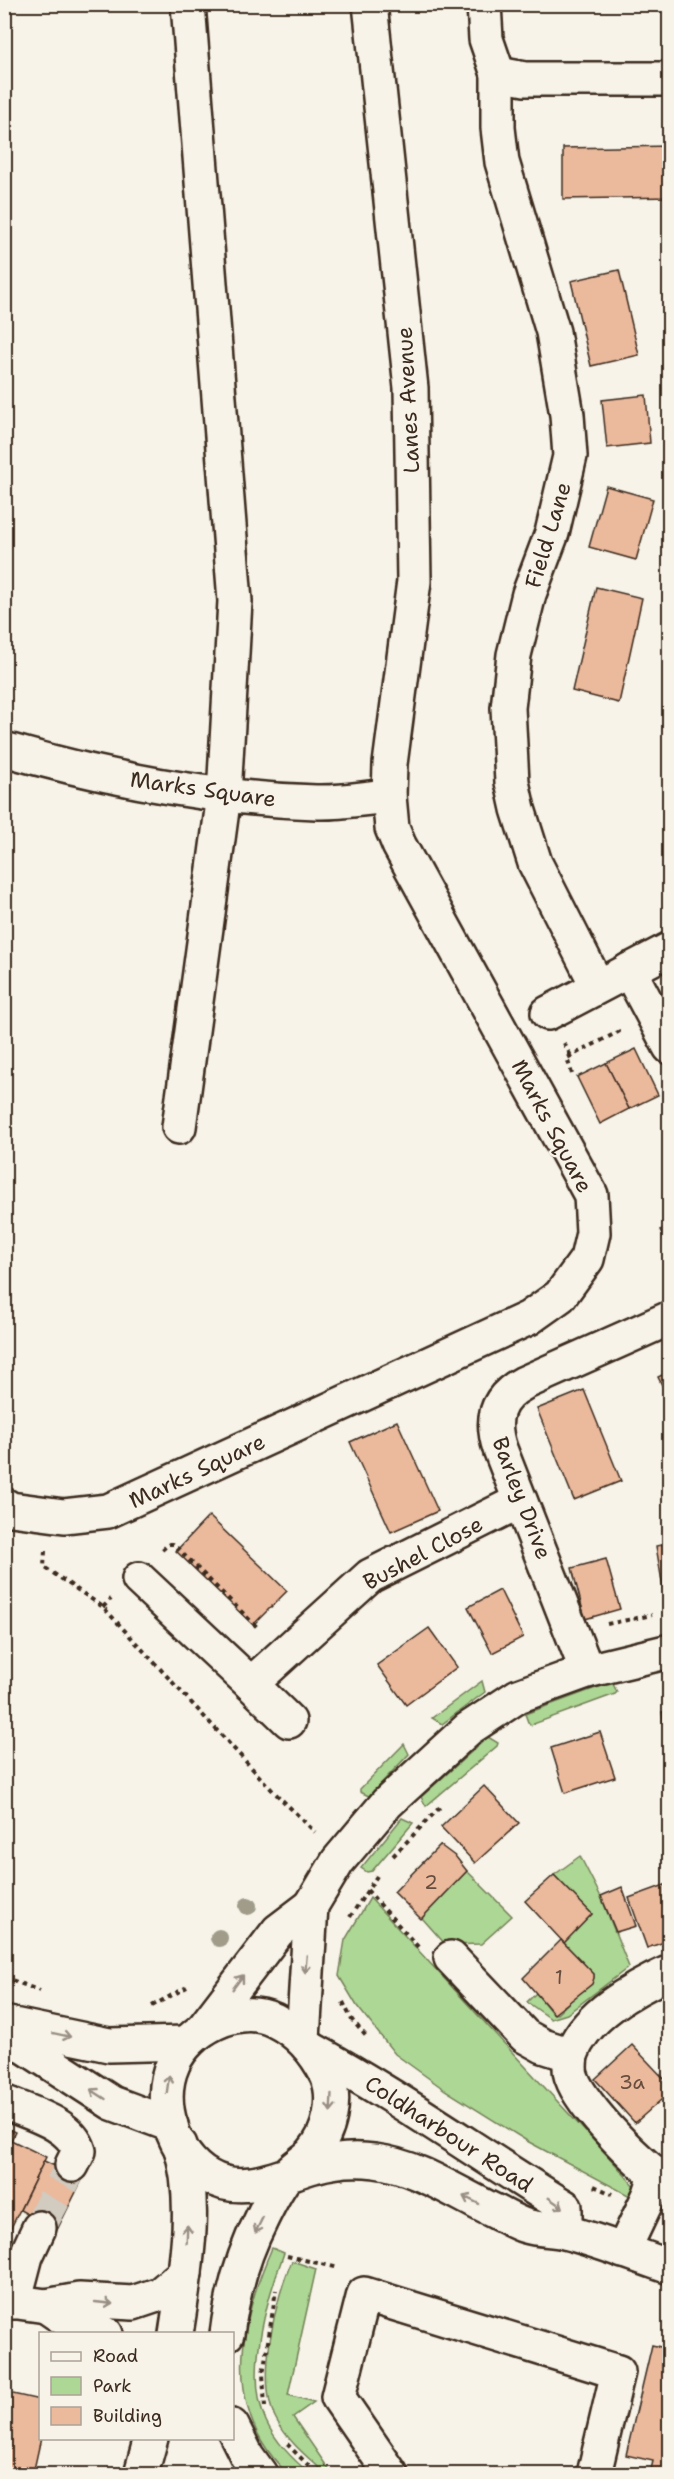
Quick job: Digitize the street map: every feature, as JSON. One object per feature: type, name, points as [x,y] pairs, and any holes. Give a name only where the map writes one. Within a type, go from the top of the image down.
[{"type":"street","points":[[179,1126],[224,795],[235,601],[188,4]]},
{"type":"street","name":"Lanes Avenue","points":[[370,4],[411,388],[414,581],[390,764],[389,796]]},
{"type":"street","name":"Field Lane","points":[[484,4],[486,39],[498,74],[498,128],[502,162],[553,332],[567,415],[570,456],[552,533],[530,594],[514,655],[508,708],[512,782],[535,862],[597,986]]},
{"type":"street","points":[[498,74],[525,79],[669,78]]},
{"type":"street","name":"Marks Square","points":[[4,749],[78,770],[224,795],[317,802],[389,796],[392,828],[399,845],[587,1184],[593,1216],[590,1253],[580,1271],[560,1296],[539,1312],[503,1330],[108,1512],[64,1516],[12,1509],[4,1505]]},
{"type":"street","points":[[548,1013],[669,949]]},
{"type":"street","points":[[629,970],[669,1047]]},
{"type":"street","name":"Barley Drive","points":[[587,1671],[496,1433],[496,1414],[503,1398],[524,1383],[669,1318]]},
{"type":"street","name":"Bushel Close","points":[[251,1684],[369,1576],[520,1500]]},
{"type":"street","points":[[129,1585],[251,1684],[289,1721]]},
{"type":"street","points":[[194,2036],[278,1931],[311,1906],[338,1861],[372,1820],[446,1747],[484,1717],[518,1696],[587,1671],[669,1651]]},
{"type":"street","points":[[307,2044],[311,1906]]},
{"type":"street","points":[[451,1958],[528,2038],[571,2055]]},
{"type":"street","points":[[623,2251],[650,2194],[663,2179],[584,2099],[571,2075],[571,2055],[580,2036],[604,2012],[642,1986],[669,1972]]},
{"type":"street","name":"Coldharbour Road","points":[[4,2023],[109,2045],[194,2036],[232,2017],[257,2016],[273,2020],[307,2044],[377,2086],[482,2157],[565,2207],[565,2232]]},
{"type":"street","points":[[4,2032],[112,2103],[175,2133],[185,2163],[188,2189],[184,2273],[176,2332]]},
{"type":"street","name":"Coldharbour Road","points":[[194,2036],[175,2059],[168,2078],[166,2102],[175,2133],[199,2170],[226,2184],[260,2183],[341,2160],[382,2162],[420,2175],[525,2226],[565,2232],[669,2267]]},
{"type":"street","name":"Coldharbour Road","points":[[287,2174],[316,2148],[331,2112],[329,2081],[307,2044]]},
{"type":"street","points":[[4,2102],[71,2135],[76,2140],[79,2151],[72,2165]]},
{"type":"street","points":[[227,2332],[235,2292],[255,2233],[287,2174]]},
{"type":"street","points":[[39,2228],[9,2301],[46,2306],[79,2300],[133,2303],[160,2294],[184,2273]]},
{"type":"street","points":[[392,2475],[338,2397],[364,2294],[618,2372],[594,2475]]},
{"type":"street","points":[[46,2306],[68,2321],[100,2332]]},
{"type":"street","points":[[234,2430],[260,2475]]},
{"type":"path","points":[[572,1074],[567,1058],[652,1014]]},
{"type":"path","points":[[49,1514],[44,1568],[103,1607],[273,1791],[315,1832]]},
{"type":"path","points":[[161,1552],[169,1544],[173,1544],[261,1630]]},
{"type":"path","points":[[103,1607],[129,1585]]},
{"type":"path","points":[[388,1862],[446,1802]]},
{"type":"path","points":[[350,1918],[381,1870]]},
{"type":"path","points":[[4,1977],[46,1993]]},
{"type":"path","points":[[147,2008],[168,1999],[193,1982]]},
{"type":"path","points":[[266,2410],[263,2374],[274,2298]]},
{"type":"path","points":[[283,2439],[317,2475]]},
{"type":"green space","points":[[482,1681],[485,1692],[442,1724],[432,1718]]},
{"type":"green space","points":[[612,1682],[617,1692],[615,1694],[531,1725],[528,1722],[525,1714]]},
{"type":"green space","points":[[488,1737],[498,1743],[497,1746],[426,1806],[421,1797]]},
{"type":"green space","points":[[404,1744],[409,1754],[369,1796],[360,1792],[360,1789]]},
{"type":"green space","points":[[402,1818],[413,1823],[372,1871],[367,1872],[361,1868]]},
{"type":"green space","points":[[580,1856],[601,1897],[629,1967],[567,2014],[551,2019],[527,2002],[536,1993],[552,2013],[557,2014],[594,1978],[594,1974],[564,1943],[592,1914],[554,1875]]},
{"type":"green space","points":[[467,1871],[512,1916],[481,1944],[446,1945],[422,1918]]},
{"type":"green space","points":[[370,1898],[617,2166],[634,2186],[634,2192],[628,2195],[527,2141],[445,2090],[395,2054],[357,2006],[339,1976],[345,1940]]},
{"type":"green space","points":[[272,2248],[284,2253],[260,2336],[257,2381],[260,2402],[266,2421],[275,2436],[310,2474],[288,2474],[267,2449],[253,2423],[245,2395],[242,2366],[245,2337],[260,2277]]},
{"type":"green space","points":[[292,2261],[316,2269],[288,2395],[314,2402],[293,2417],[332,2474],[326,2474],[292,2442],[276,2419],[270,2403],[268,2363],[270,2340],[274,2317]]},
{"type":"building","points":[[670,146],[670,197],[563,199],[563,148]]},
{"type":"building","points":[[619,270],[639,355],[591,366],[571,281]]},
{"type":"building","points":[[646,395],[650,443],[607,448],[602,400]]},
{"type":"building","points":[[606,486],[653,499],[636,560],[589,547]]},
{"type":"building","points":[[596,587],[642,598],[619,703],[572,691]]},
{"type":"building","points":[[636,1049],[658,1095],[629,1109],[606,1063]]},
{"type":"building","points":[[606,1063],[629,1109],[600,1124],[577,1077]]},
{"type":"building","points":[[670,1226],[670,1250],[660,1230]]},
{"type":"building","points":[[670,1371],[670,1401],[658,1377]]},
{"type":"building","points":[[584,1390],[621,1481],[574,1500],[537,1409]]},
{"type":"building","points":[[397,1421],[438,1511],[391,1532],[350,1442]]},
{"type":"building","points":[[209,1516],[287,1591],[253,1625],[176,1551]]},
{"type":"building","points":[[670,1543],[670,1593],[664,1594],[656,1546]]},
{"type":"building","points":[[606,1559],[620,1609],[585,1619],[572,1568]]},
{"type":"building","points":[[500,1590],[523,1637],[492,1653],[468,1607]]},
{"type":"building","points":[[429,1628],[457,1667],[406,1705],[377,1665]]},
{"type":"building","points":[[670,1711],[670,1762],[669,1762],[662,1712]]},
{"type":"building","points":[[600,1732],[615,1777],[565,1793],[551,1748]]},
{"type":"building","points":[[484,1786],[519,1823],[475,1863],[441,1827]]},
{"type":"building","points":[[440,1845],[456,1857],[467,1871],[421,1919],[394,1892]]},
{"type":"building","points":[[554,1875],[592,1914],[564,1943],[525,1901]]},
{"type":"building","points":[[670,1883],[670,1940],[647,1948],[629,1898]]},
{"type":"building","points":[[622,1887],[636,1926],[616,1932],[601,1896]]},
{"type":"building","points":[[561,1940],[594,1974],[594,1978],[592,1984],[554,2014],[523,1978]]},
{"type":"building","points":[[632,2045],[670,2085],[670,2092],[635,2123],[595,2079]]},
{"type":"building","points":[[4,2127],[15,2132],[4,2155]]},
{"type":"building","points":[[11,2140],[46,2157],[4,2242],[4,2155]]},
{"type":"building","points":[[44,2161],[57,2167],[86,2172],[54,2236],[27,2222],[31,2216],[20,2210]]},
{"type":"building","points":[[652,2345],[670,2349],[670,2474],[650,2474],[653,2461],[626,2455]]},
{"type":"building","points":[[4,2392],[39,2400],[41,2440],[33,2474],[4,2474]]},
{"type":"tunnel","points":[[39,2228],[72,2165]]}]
